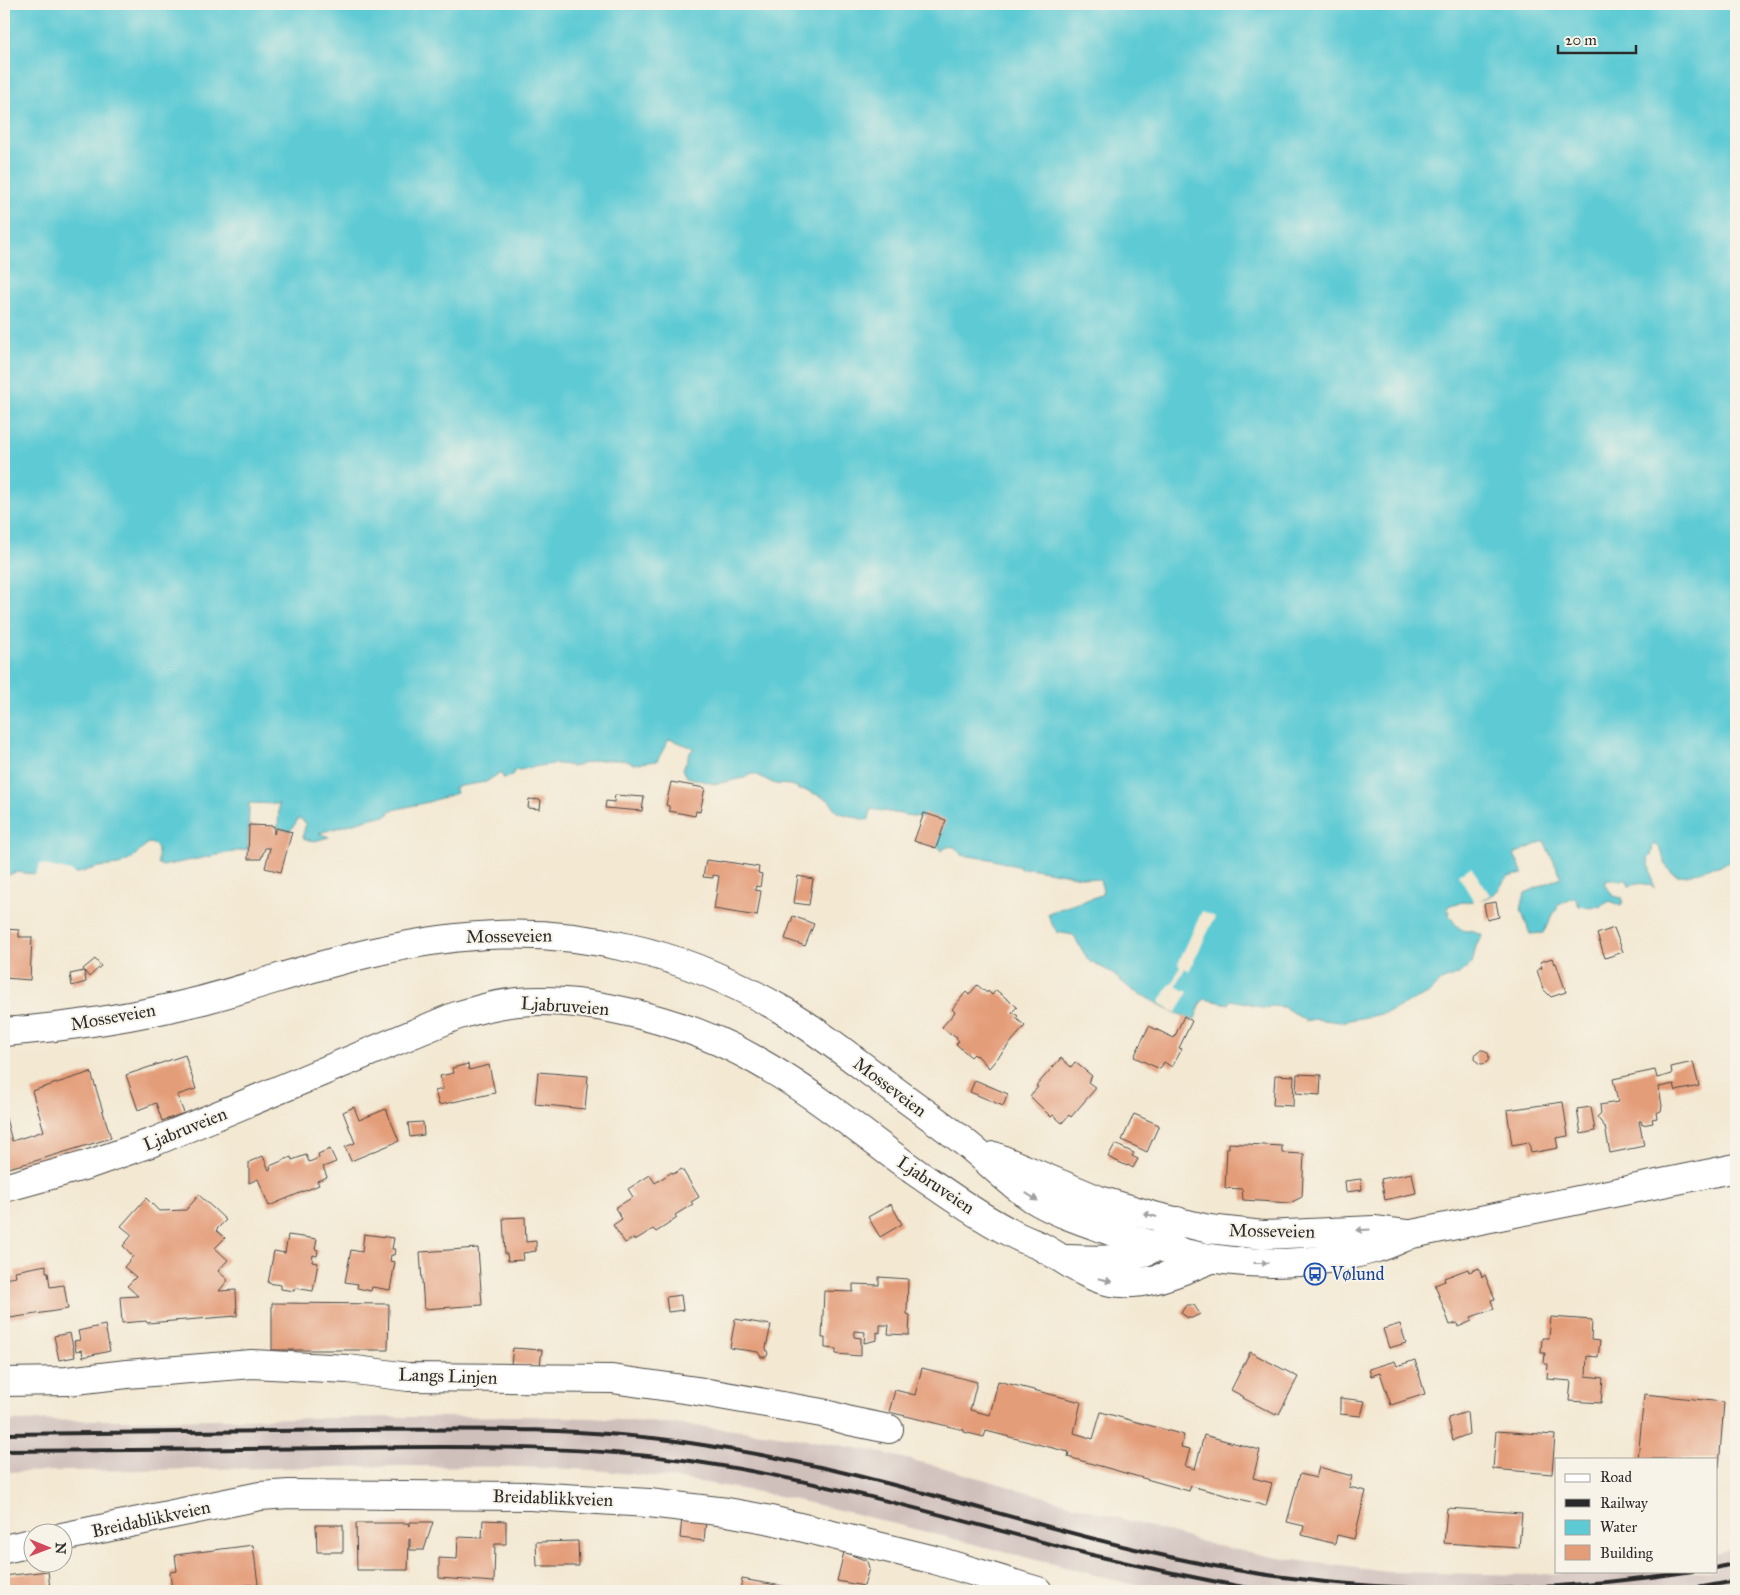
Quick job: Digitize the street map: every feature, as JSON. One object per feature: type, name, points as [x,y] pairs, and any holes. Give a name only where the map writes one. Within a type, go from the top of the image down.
[{"type":"main road","name":"Mosseveien","points":[[4,1032],[68,1026],[199,1001],[372,952],[431,941],[483,934],[559,936],[629,948],[668,958],[743,989],[784,1011],[817,1033],[967,1144],[1032,1198],[1069,1216],[1155,1247],[1212,1259],[1261,1264],[1311,1261],[1378,1248],[1412,1234],[1736,1168]]},
{"type":"main road","name":"Ljabruveien","points":[[4,1188],[87,1165],[156,1141],[456,1016],[498,1004],[564,1002],[614,1009],[660,1020],[717,1042],[758,1061],[796,1084],[915,1172],[972,1210],[1098,1278],[1123,1283],[1161,1278],[1212,1259]]},
{"type":"main road","name":"Mosseveien","points":[[967,1144],[1099,1200],[1210,1229],[1263,1235],[1374,1230],[1412,1234]]},
{"type":"main road","points":[[1062,1259],[1122,1259],[1155,1247],[1171,1233],[1177,1221]]},
{"type":"main road","name":"Langs Linjen","points":[[4,1382],[67,1381],[252,1364],[348,1369],[408,1377],[612,1379],[697,1391],[822,1413],[889,1429]]},
{"type":"main road","name":"Breidablikkveien","points":[[72,1535],[260,1496],[289,1494],[530,1496],[649,1503],[727,1512],[771,1520],[926,1558],[1038,1591]]},
{"type":"main road","points":[[4,1548],[22,1545]]},
{"type":"shaded area","points":[[523,1416],[592,1418],[686,1425],[771,1434],[869,1450],[937,1466],[1217,1546],[1279,1558],[1387,1572],[1533,1575],[1569,1572],[1718,1572],[1718,1552],[1736,1548],[1736,1591],[1158,1591],[775,1495],[688,1480],[594,1470],[399,1466],[4,1472],[4,1421]]},
{"type":"water","points":[[4,4],[1736,4],[1736,863],[1727,863],[1691,874],[1679,875],[1668,869],[1660,849],[1655,844],[1648,859],[1654,888],[1642,884],[1629,886],[1627,880],[1607,880],[1605,885],[1614,896],[1622,898],[1621,906],[1610,901],[1599,907],[1579,906],[1575,897],[1557,906],[1543,933],[1530,934],[1521,910],[1525,893],[1561,877],[1544,841],[1514,854],[1523,874],[1507,877],[1495,893],[1479,900],[1448,906],[1447,911],[1450,911],[1449,915],[1461,929],[1465,931],[1472,930],[1482,936],[1476,946],[1472,964],[1458,974],[1441,981],[1428,994],[1386,1013],[1340,1022],[1314,1019],[1306,1021],[1284,1007],[1271,1006],[1264,1009],[1248,1003],[1230,1000],[1229,1004],[1205,999],[1201,1002],[1195,1019],[1176,1013],[1132,990],[1109,971],[1089,961],[1073,935],[1057,932],[1050,921],[1048,913],[1101,895],[1103,890],[1100,880],[1029,868],[1020,869],[1020,867],[990,859],[961,855],[954,847],[941,851],[924,818],[871,809],[869,819],[865,820],[837,812],[829,800],[806,790],[798,790],[797,787],[791,785],[775,784],[755,774],[715,784],[687,777],[683,769],[694,748],[669,739],[657,761],[634,764],[624,760],[596,760],[572,767],[552,764],[513,771],[513,776],[503,778],[502,774],[498,774],[486,782],[454,787],[457,793],[389,811],[390,813],[386,816],[375,817],[319,833],[329,837],[314,841],[304,839],[306,823],[299,818],[290,831],[278,828],[279,804],[249,803],[248,849],[162,866],[158,863],[158,853],[155,845],[148,843],[131,859],[119,865],[98,867],[75,874],[16,872],[4,877]]},
{"type":"pier","points":[[40,864],[71,871],[77,876],[34,877]]},
{"type":"pier","points":[[1471,867],[1490,895],[1475,903],[1458,875]]},
{"type":"pier","points":[[1202,911],[1215,917],[1189,971],[1185,968],[1176,986],[1188,992],[1176,1013],[1159,1003],[1170,984],[1172,984],[1180,967],[1178,964]]},
{"type":"building","points":[[671,782],[705,788],[700,812],[696,811],[695,816],[669,811],[669,806],[666,805]]},
{"type":"building","points":[[615,795],[644,797],[642,811],[605,808],[606,801],[614,802]]},
{"type":"building","points":[[529,799],[541,800],[540,809],[528,808]]},
{"type":"building","points":[[924,813],[946,820],[936,848],[914,841]]},
{"type":"building","points":[[249,825],[274,826],[274,834],[276,828],[292,832],[281,872],[265,868],[270,848],[265,848],[261,859],[248,859]]},
{"type":"building","points":[[706,860],[759,867],[758,873],[762,874],[760,887],[756,886],[755,890],[761,891],[757,916],[714,909],[719,876],[713,875],[713,878],[703,877]]},
{"type":"building","points":[[798,876],[813,879],[809,905],[794,903]]},
{"type":"building","points":[[1496,902],[1499,917],[1487,920],[1484,904]]},
{"type":"building","points":[[793,916],[814,924],[805,946],[785,939]]},
{"type":"building","points":[[1614,928],[1623,952],[1605,958],[1597,934]]},
{"type":"building","points":[[4,929],[19,930],[19,937],[32,937],[30,980],[4,978]]},
{"type":"building","points":[[1552,958],[1554,964],[1556,963],[1566,992],[1551,997],[1543,989],[1537,970],[1542,968],[1540,962]]},
{"type":"building","points":[[95,959],[101,966],[89,977],[83,969]]},
{"type":"building","points":[[84,971],[86,982],[72,986],[70,974]]},
{"type":"building","points":[[977,985],[992,995],[996,990],[1017,1007],[1012,1012],[1018,1016],[1016,1018],[1025,1026],[989,1068],[977,1055],[974,1054],[971,1057],[956,1044],[959,1041],[956,1039],[957,1037],[951,1035],[942,1027],[955,1012],[952,1009],[966,992],[969,995]]},
{"type":"building","points":[[1184,1016],[1192,1021],[1179,1048],[1182,1049],[1172,1067],[1164,1062],[1160,1069],[1134,1057],[1149,1026],[1174,1038]]},
{"type":"building","points":[[1479,1050],[1485,1050],[1489,1057],[1485,1064],[1479,1064],[1475,1060],[1475,1054]]},
{"type":"building","points":[[185,1055],[196,1089],[177,1095],[184,1113],[162,1121],[156,1103],[138,1110],[126,1075]]},
{"type":"building","points":[[1061,1058],[1071,1067],[1075,1062],[1092,1076],[1088,1082],[1096,1088],[1071,1117],[1069,1115],[1062,1123],[1053,1115],[1051,1117],[1030,1096],[1038,1087],[1036,1086]]},
{"type":"building","points":[[1693,1062],[1699,1086],[1676,1091],[1674,1084],[1659,1087],[1662,1106],[1661,1111],[1656,1113],[1657,1118],[1652,1119],[1653,1123],[1642,1125],[1641,1121],[1639,1121],[1644,1146],[1610,1153],[1605,1127],[1597,1117],[1601,1113],[1600,1105],[1618,1102],[1613,1079],[1655,1070],[1657,1078],[1672,1074],[1671,1067]]},
{"type":"building","points":[[468,1064],[469,1070],[489,1065],[495,1093],[439,1105],[435,1091],[443,1089],[440,1076],[454,1073],[452,1068]]},
{"type":"building","points":[[91,1072],[111,1138],[4,1169],[4,1111],[12,1141],[44,1131],[32,1091]]},
{"type":"building","points":[[538,1072],[588,1076],[585,1109],[535,1104]]},
{"type":"building","points":[[1297,1074],[1321,1075],[1320,1095],[1296,1093]]},
{"type":"building","points":[[1275,1075],[1294,1076],[1293,1106],[1273,1105]]},
{"type":"building","points":[[975,1080],[1008,1094],[1003,1106],[970,1092]]},
{"type":"building","points":[[1563,1102],[1568,1136],[1556,1138],[1558,1148],[1531,1153],[1529,1142],[1512,1145],[1507,1110]]},
{"type":"building","points":[[354,1107],[359,1120],[386,1109],[399,1141],[351,1161],[345,1147],[355,1143],[343,1112]]},
{"type":"building","points":[[1591,1107],[1595,1131],[1581,1134],[1577,1109]]},
{"type":"building","points":[[1134,1114],[1159,1125],[1147,1152],[1122,1140]]},
{"type":"building","points":[[423,1122],[424,1135],[410,1137],[408,1123]]},
{"type":"building","points":[[1229,1143],[1282,1146],[1282,1153],[1304,1154],[1302,1197],[1290,1203],[1243,1200],[1242,1189],[1225,1188],[1227,1148],[1229,1148]]},
{"type":"building","points":[[1115,1144],[1134,1153],[1132,1156],[1138,1159],[1133,1168],[1108,1157]]},
{"type":"building","points":[[330,1149],[336,1162],[323,1167],[327,1177],[317,1181],[319,1185],[269,1206],[258,1179],[249,1183],[249,1162],[263,1156],[269,1170],[271,1169],[270,1166],[291,1157],[292,1160],[306,1155],[309,1162],[319,1158],[318,1154]]},
{"type":"building","points":[[682,1169],[699,1197],[691,1202],[693,1204],[675,1215],[677,1218],[656,1232],[653,1229],[635,1240],[634,1238],[625,1243],[613,1225],[622,1219],[615,1208],[633,1197],[628,1189],[650,1175],[655,1183],[672,1172],[673,1174]]},
{"type":"building","points":[[1412,1173],[1416,1193],[1385,1200],[1381,1179]]},
{"type":"building","points":[[1361,1179],[1362,1190],[1346,1192],[1345,1181]]},
{"type":"building","points":[[199,1195],[226,1220],[216,1230],[225,1238],[215,1248],[228,1260],[218,1271],[228,1280],[219,1291],[236,1290],[237,1316],[147,1323],[146,1321],[122,1323],[120,1297],[138,1296],[127,1286],[136,1277],[124,1267],[133,1256],[123,1246],[132,1235],[121,1226],[146,1198],[159,1211],[186,1210]]},
{"type":"building","points":[[891,1204],[902,1224],[880,1237],[868,1217]]},
{"type":"building","points":[[525,1217],[526,1242],[536,1241],[536,1251],[523,1253],[524,1260],[508,1261],[507,1254],[505,1254],[503,1218]]},
{"type":"building","points":[[364,1234],[394,1238],[392,1249],[395,1249],[394,1255],[391,1255],[390,1261],[395,1262],[390,1290],[372,1287],[371,1291],[357,1288],[358,1284],[345,1282],[351,1250],[362,1252]]},
{"type":"building","points":[[288,1235],[317,1239],[315,1249],[318,1250],[317,1256],[313,1255],[312,1262],[318,1263],[313,1291],[295,1288],[294,1291],[281,1289],[281,1285],[268,1283],[274,1251],[285,1253]]},
{"type":"building","points":[[478,1248],[482,1305],[424,1309],[420,1252]]},
{"type":"building","points":[[46,1265],[50,1287],[64,1285],[68,1309],[10,1318],[9,1310],[7,1310],[4,1279],[16,1277],[15,1271]]},
{"type":"building","points":[[1479,1268],[1482,1277],[1485,1275],[1495,1299],[1491,1300],[1494,1309],[1471,1317],[1472,1321],[1458,1327],[1457,1323],[1450,1325],[1435,1285],[1445,1281],[1444,1278],[1468,1269],[1469,1272]]},
{"type":"building","points":[[879,1277],[908,1279],[907,1314],[910,1315],[909,1335],[888,1334],[889,1325],[880,1325],[880,1333],[877,1332],[877,1340],[864,1343],[865,1332],[854,1331],[854,1337],[861,1338],[861,1356],[836,1354],[836,1349],[825,1348],[825,1338],[822,1338],[824,1291],[853,1292],[853,1284],[879,1285]]},
{"type":"building","points":[[681,1295],[683,1310],[668,1312],[666,1297]]},
{"type":"building","points":[[272,1303],[389,1304],[388,1350],[272,1350]]},
{"type":"building","points":[[1186,1305],[1194,1305],[1200,1314],[1188,1318],[1181,1313]]},
{"type":"building","points":[[1551,1317],[1592,1320],[1591,1340],[1600,1341],[1598,1357],[1587,1356],[1586,1376],[1603,1378],[1601,1403],[1569,1401],[1571,1381],[1547,1379],[1548,1364],[1544,1364],[1545,1353],[1541,1353],[1542,1338],[1549,1338]]},
{"type":"building","points":[[735,1319],[771,1325],[766,1348],[768,1354],[766,1357],[761,1357],[758,1352],[730,1348]]},
{"type":"building","points":[[1400,1324],[1406,1343],[1389,1348],[1383,1329]]},
{"type":"building","points":[[105,1325],[110,1351],[83,1357],[82,1350],[76,1351],[74,1341],[80,1340],[78,1331]]},
{"type":"building","points":[[70,1333],[75,1357],[59,1360],[54,1336]]},
{"type":"building","points":[[513,1348],[542,1350],[540,1366],[511,1364]]},
{"type":"building","points":[[1250,1352],[1298,1377],[1279,1414],[1277,1413],[1276,1415],[1231,1390]]},
{"type":"building","points":[[1415,1360],[1425,1394],[1391,1405],[1380,1373],[1371,1376],[1369,1369],[1395,1361],[1397,1366]]},
{"type":"building","points":[[922,1368],[977,1382],[970,1410],[990,1415],[998,1381],[1081,1402],[1074,1433],[1093,1439],[1101,1412],[1184,1435],[1181,1447],[1190,1449],[1185,1466],[1195,1469],[1204,1435],[1260,1450],[1253,1478],[1272,1483],[1266,1506],[1191,1486],[1189,1491],[1068,1457],[1069,1452],[986,1431],[984,1437],[964,1432],[964,1430],[889,1412],[895,1390],[915,1395]]},
{"type":"building","points":[[1644,1394],[1724,1402],[1719,1467],[1718,1458],[1638,1458]]},
{"type":"building","points":[[1340,1398],[1365,1401],[1361,1416],[1340,1414]]},
{"type":"building","points":[[1467,1412],[1469,1434],[1453,1440],[1448,1418]]},
{"type":"building","points":[[1496,1431],[1555,1435],[1552,1474],[1493,1469]]},
{"type":"building","points":[[1319,1467],[1352,1476],[1349,1487],[1366,1491],[1354,1539],[1337,1535],[1335,1544],[1302,1535],[1304,1526],[1287,1522],[1300,1474],[1316,1478]]},
{"type":"building","points":[[1447,1508],[1522,1513],[1519,1548],[1444,1543]]},
{"type":"building","points":[[682,1517],[706,1520],[704,1541],[680,1538]]},
{"type":"building","points":[[483,1520],[506,1521],[506,1544],[495,1544],[494,1582],[439,1578],[439,1558],[457,1559],[458,1537],[482,1538]]},
{"type":"building","points":[[410,1522],[433,1522],[424,1550],[410,1550],[409,1539],[408,1570],[357,1570],[356,1523],[407,1523],[410,1526]]},
{"type":"building","points":[[316,1525],[343,1525],[343,1552],[317,1552]]},
{"type":"building","points":[[578,1541],[579,1566],[537,1566],[536,1542]]},
{"type":"building","points":[[253,1545],[258,1584],[238,1586],[238,1591],[172,1591],[170,1572],[177,1571],[175,1555]]},
{"type":"building","points":[[844,1552],[867,1561],[869,1568],[864,1586],[837,1581]]},
{"type":"building","points":[[48,1572],[50,1589],[49,1591],[4,1591],[4,1576]]},
{"type":"building","points":[[742,1579],[793,1588],[792,1591],[740,1591]]},
{"type":"railway","points":[[4,1434],[445,1429],[609,1434],[690,1443],[810,1465],[903,1487],[1114,1544],[1221,1567],[1275,1576],[1380,1586],[1484,1589],[1589,1584],[1686,1572]]},
{"type":"railway","points":[[4,1451],[467,1447],[553,1449],[640,1455],[735,1468],[786,1478],[887,1501],[1088,1554],[1264,1591]]},
{"type":"railway","points":[[1718,1568],[1736,1563]]},
{"type":"railway","points":[[1680,1591],[1736,1581]]},
{"type":"place","name":"Vølund","points":[[1315,1274]]}]
